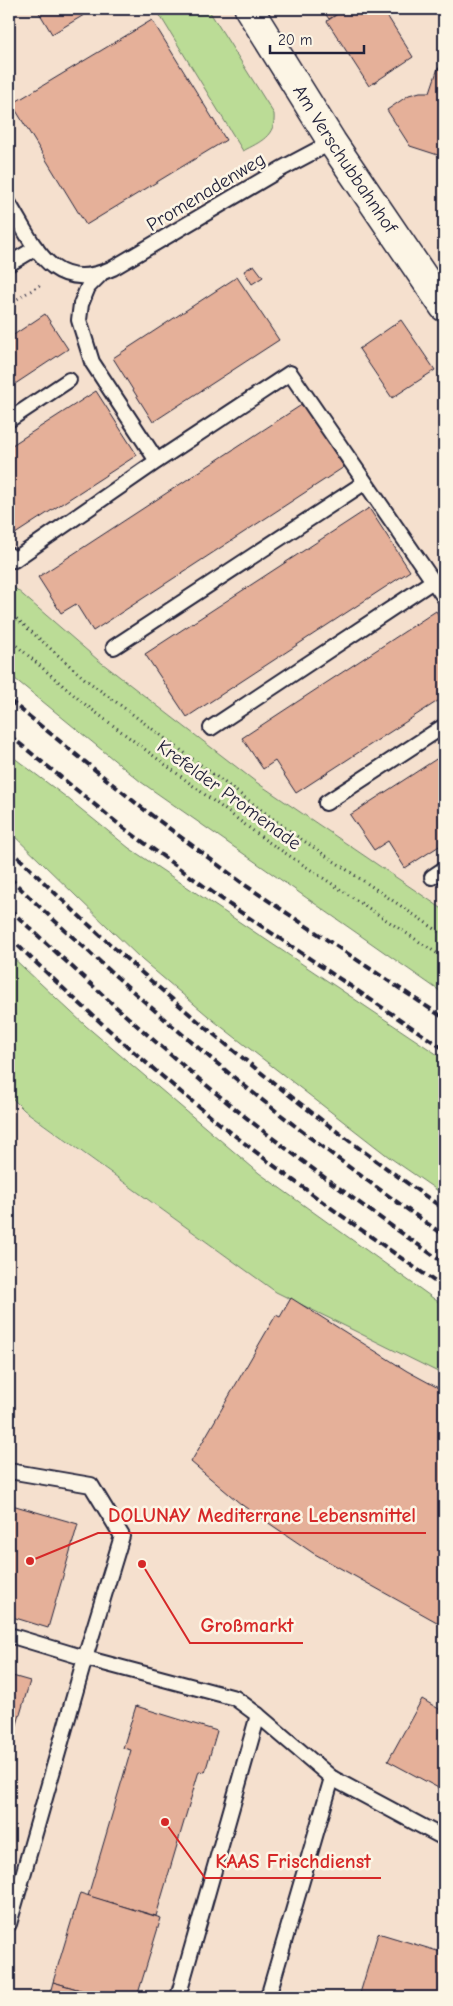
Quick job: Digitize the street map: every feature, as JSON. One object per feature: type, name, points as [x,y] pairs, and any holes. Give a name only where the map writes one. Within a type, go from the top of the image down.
[{"type":"street","name":"Am Verschubbahnhof","points":[[249,9],[332,142],[444,307]]},
{"type":"lane","name":"Promenadenweg","points":[[157,461],[92,362],[79,320],[81,304],[88,287],[100,275],[281,169],[332,142]]},
{"type":"lane","name":"Promenadenweg","points":[[9,204],[36,248],[51,266],[66,275],[84,278],[100,275]]},
{"type":"lane","points":[[9,264],[36,248]]},
{"type":"lane","points":[[9,555],[14,560],[157,461],[290,373],[444,598]]},
{"type":"lane","points":[[9,420],[69,380]]},
{"type":"lane","points":[[114,647],[364,483]]},
{"type":"lane","points":[[211,728],[433,581]]},
{"type":"lane","points":[[326,802],[444,726]]},
{"type":"lane","points":[[9,1471],[91,1485],[122,1536],[9,1924]]},
{"type":"lane","points":[[9,1635],[85,1658],[236,1698],[332,1778],[444,1838]]},
{"type":"lane","points":[[178,1997],[258,1715]]},
{"type":"lane","points":[[268,1997],[332,1778]]},
{"type":"path","points":[[9,304],[62,272]]},
{"type":"path","points":[[9,612],[85,679],[295,835],[444,935]]},
{"type":"path","name":"Krefelder Promenade","points":[[9,640],[82,702],[264,840],[444,958]]},
{"type":"shaded area","points":[[9,9],[444,9],[444,910],[256,782],[98,660],[9,583]]},
{"type":"shaded area","points":[[9,1095],[24,1111],[276,1292],[444,1375],[444,1997],[9,1997]]},
{"type":"green space","points":[[156,9],[208,9],[274,114],[272,128],[266,137],[243,151]]},
{"type":"green space","points":[[9,583],[98,660],[256,782],[444,910],[444,994],[141,782],[9,674]]},
{"type":"green space","points":[[9,754],[129,848],[444,1059],[444,1195],[389,1157],[214,1021],[142,960],[9,831]]},
{"type":"green space","points":[[9,954],[86,1026],[259,1173],[444,1306],[444,1375],[276,1292],[24,1110],[9,1095]]},
{"type":"building","points":[[37,9],[94,9],[52,34]]},
{"type":"building","points":[[322,9],[345,9],[329,19]]},
{"type":"building","points":[[345,9],[383,9],[413,57],[369,86],[327,21]]},
{"type":"building","points":[[152,20],[226,140],[86,225],[12,104]]},
{"type":"building","points":[[438,68],[444,70],[444,157],[410,146],[387,110],[409,95],[430,92]]},
{"type":"building","points":[[254,265],[263,277],[252,284],[244,271]]},
{"type":"building","points":[[237,277],[279,340],[153,422],[113,358]]},
{"type":"building","points":[[45,314],[68,349],[9,388],[9,338]]},
{"type":"building","points":[[401,320],[435,370],[392,398],[359,349]]},
{"type":"building","points":[[96,391],[137,455],[12,536],[9,531],[9,447]]},
{"type":"building","points":[[303,404],[344,467],[93,631],[76,604],[61,613],[38,577]]},
{"type":"building","points":[[369,508],[410,571],[187,717],[145,654]]},
{"type":"building","points":[[436,611],[444,623],[444,697],[296,793],[275,761],[263,769],[242,738]]},
{"type":"building","points":[[444,754],[444,843],[405,868],[388,841],[374,850],[350,815]]},
{"type":"building","points":[[291,1298],[407,1371],[444,1391],[444,1626],[313,1553],[242,1505],[191,1462],[276,1315],[280,1317]]},
{"type":"building","points":[[12,1505],[78,1524],[48,1628],[9,1616],[9,1517]]},
{"type":"building","points":[[9,1675],[30,1681],[16,1728],[9,1726]]},
{"type":"building","points":[[422,1699],[444,1712],[444,1791],[388,1761]]},
{"type":"building","points":[[136,1706],[217,1731],[205,1772],[199,1771],[156,1916],[88,1896],[131,1750],[123,1748]]},
{"type":"building","points":[[9,1726],[14,1728],[9,1746]]},
{"type":"building","points":[[80,1893],[161,1918],[137,1997],[104,1997],[53,1982]]},
{"type":"building","points":[[378,1933],[444,1953],[444,1997],[359,1997]]},
{"type":"building","points":[[53,1982],[104,1997],[49,1997]]},
{"type":"railway","points":[[9,700],[142,808],[245,885],[444,1018]]},
{"type":"railway","points":[[9,735],[121,826],[230,905],[444,1049]]},
{"type":"railway","points":[[9,848],[111,945],[219,1038],[330,1126],[444,1209]]},
{"type":"railway","points":[[9,877],[129,988],[216,1062],[305,1134],[444,1235]]},
{"type":"railway","points":[[9,909],[135,1024],[210,1088],[308,1165],[444,1263]]},
{"type":"railway","points":[[9,937],[104,1026],[231,1133],[301,1186],[444,1288]]},
{"type":"place","name":"DOLUNAY Mediterrane Lebensmittel","points":[[30,1561]]},
{"type":"place","name":"Großmarkt","points":[[142,1564]]},
{"type":"place","name":"KAAS Frischdienst","points":[[165,1822]]}]
